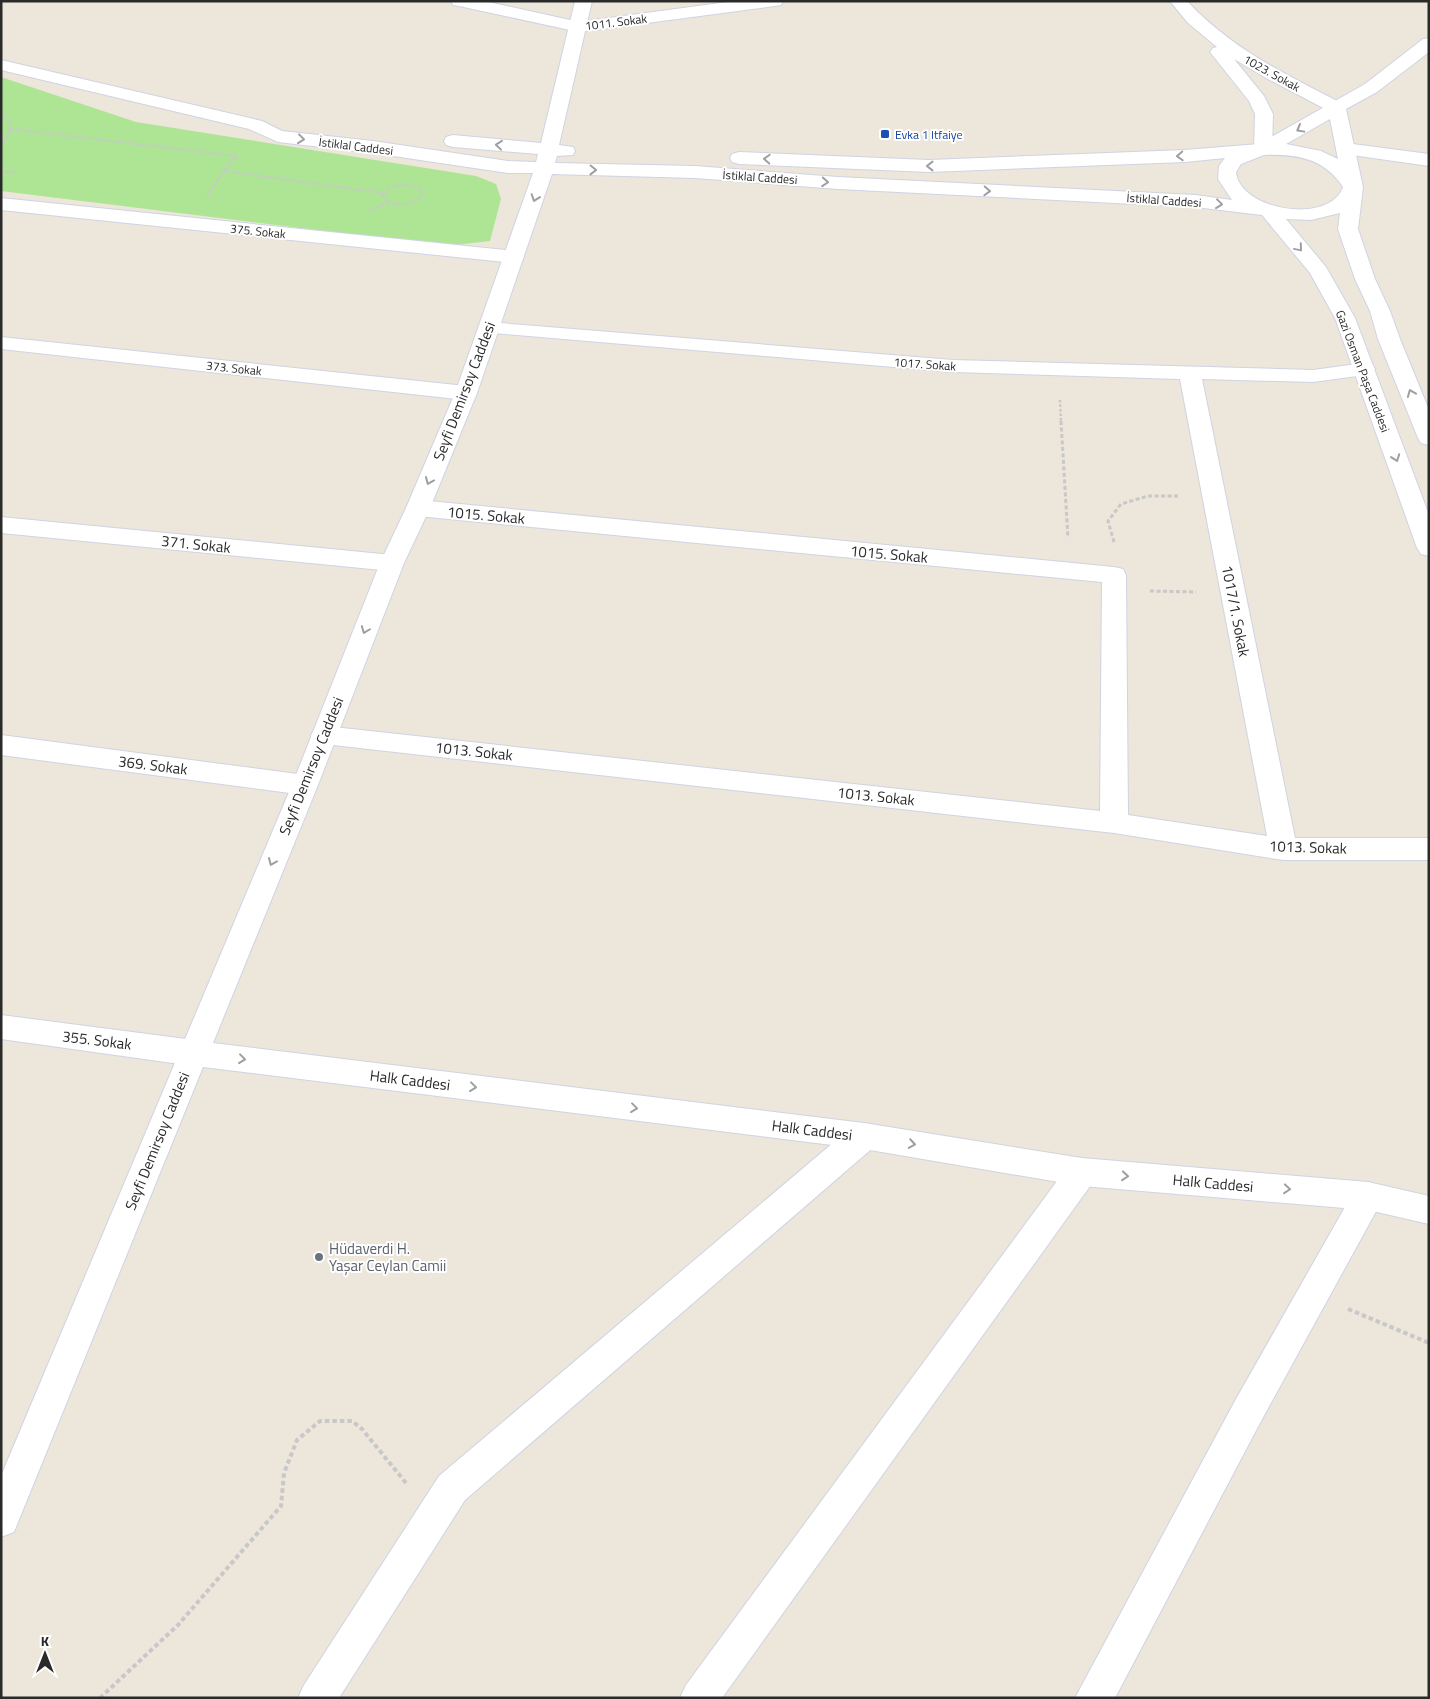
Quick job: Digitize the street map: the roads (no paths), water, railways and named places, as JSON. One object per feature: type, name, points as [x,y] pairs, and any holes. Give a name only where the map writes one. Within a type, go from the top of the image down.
[{"type":"street","name":"1011. Sokak","points":[[459,1],[579,27],[775,1]]},
{"type":"street","name":"Seyfi Demirsoy Caddesi","points":[[2,1517],[305,784],[392,563],[418,508],[466,393],[546,160],[584,1]]},
{"type":"street","name":"1023. Sokak","points":[[1183,8],[1246,61],[1337,108]]},
{"type":"street","name":"1023. Sokak","points":[[1183,8],[1258,100],[1264,114],[1263,149]]},
{"type":"street","points":[[1354,186],[1344,204],[1330,211],[1312,214],[1290,214],[1268,210],[1249,203],[1235,193],[1227,182],[1226,171],[1233,161],[1246,154],[1263,149],[1371,88],[1429,44]]},
{"type":"street","name":"İstiklal Caddesi","points":[[1,65],[254,125],[278,136],[508,167],[546,160],[929,166],[1185,156],[1263,149]]},
{"type":"street","points":[[1337,108],[1354,186],[1348,229],[1365,279],[1380,311],[1389,339],[1429,438]]},
{"type":"street","points":[[1263,149],[1283,148],[1303,151],[1321,157],[1337,165],[1354,186]]},
{"type":"street","points":[[1346,149],[1429,160]]},
{"type":"street","name":"İstiklal Caddesi","points":[[546,160],[838,183],[1194,201],[1268,210]]},
{"type":"street","name":"375. Sokak","points":[[1,204],[514,257]]},
{"type":"street","name":"Gazi Osman Paşa Caddesi","points":[[1268,210],[1319,271],[1345,318],[1429,548]]},
{"type":"street","name":"1017. Sokak","points":[[488,328],[953,366],[1313,376],[1364,369]]},
{"type":"street","name":"373. Sokak","points":[[1,343],[466,393]]},
{"type":"street","name":"1017/1. Sokak","points":[[1190,374],[1283,849]]},
{"type":"street","name":"1015. Sokak","points":[[418,508],[1114,575],[1121,590],[1114,823]]},
{"type":"street","name":"371. Sokak","points":[[1,525],[392,563]]},
{"type":"street","name":"1013. Sokak","points":[[324,735],[1114,823],[1283,849],[1429,849]]},
{"type":"street","name":"369. Sokak","points":[[1,745],[305,784]]},
{"type":"street","name":"355. Sokak","points":[[1,1027],[194,1052]]},
{"type":"street","name":"Halk Caddesi","points":[[194,1052],[864,1136],[1082,1172],[1368,1196],[1429,1210]]},
{"type":"street","points":[[317,1698],[452,1488],[864,1136]]},
{"type":"street","points":[[700,1698],[1082,1172]]},
{"type":"street","points":[[1094,1698],[1312,1295],[1368,1196]]},
{"type":"place","name":"Evka 1 Itfaiye","points":[[885,134]]},
{"type":"place","name":"Hüdaverdi H. Yaşar Ceylan Camii","points":[[319,1257]]}]
